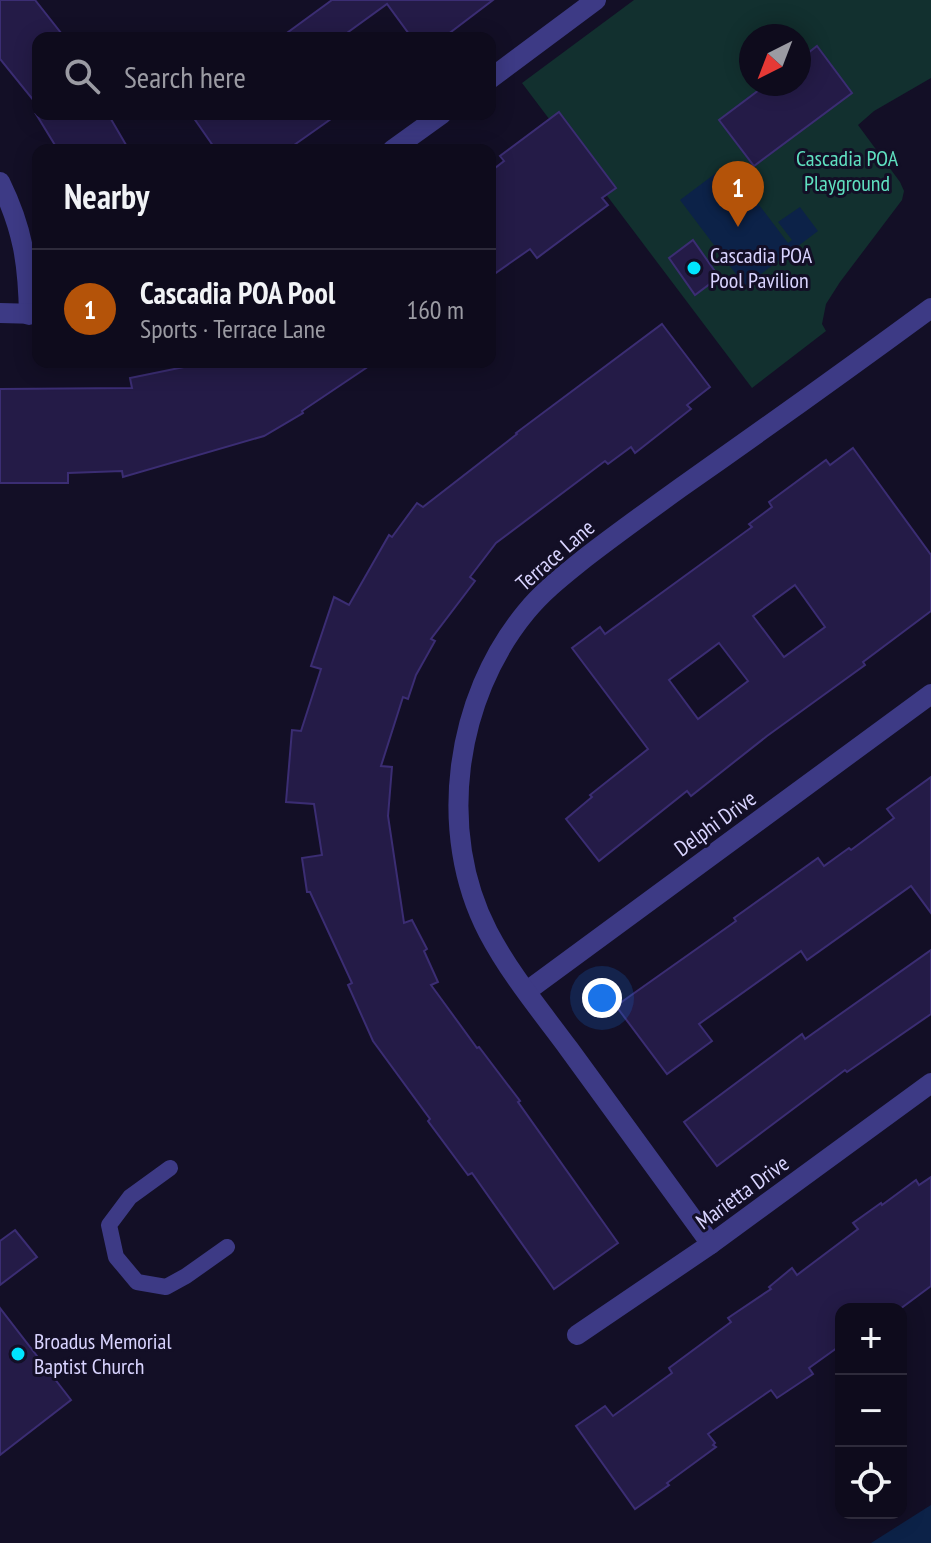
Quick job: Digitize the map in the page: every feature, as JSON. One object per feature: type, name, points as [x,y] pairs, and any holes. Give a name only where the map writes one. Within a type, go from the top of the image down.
[{"type":"street","points":[[496,75],[596,0]]},
{"type":"street","points":[[400,144],[434,120]]},
{"type":"street","points":[[0,182],[21,234],[32,300]]},
{"type":"street","name":"Terrace Lane","points":[[711,1244],[527,991],[488,932],[464,862],[459,816],[468,729],[486,678],[510,633],[544,592],[620,531],[931,308]]},
{"type":"street","points":[[0,313],[32,314]]},
{"type":"street","name":"Delphi Drive","points":[[527,991],[931,694]]},
{"type":"street","name":"Marietta Drive","points":[[577,1335],[711,1244],[931,1083]]},
{"type":"lane","points":[[170,1168],[130,1197],[109,1225],[116,1257],[137,1282],[166,1287],[227,1247]]},
{"type":"green space","name":"Cascadia POA Playground","points":[[634,0],[931,0],[931,78],[874,111],[858,125],[900,182],[904,191],[902,200],[826,304],[822,324],[826,331],[752,388],[522,83]]},
{"type":"water","points":[[728,164],[788,243],[792,240],[778,222],[800,207],[818,231],[745,286],[680,200]]},
{"type":"water","points":[[931,1505],[931,1543],[871,1543]]},
{"type":"building","points":[[0,0],[35,0],[60,32],[32,32],[32,99],[0,59]]},
{"type":"building","points":[[332,0],[493,0],[451,32],[408,32],[387,4],[348,32],[288,32]]},
{"type":"building","points":[[817,46],[852,93],[754,166],[719,120],[751,96],[811,96],[811,51]]},
{"type":"building","points":[[559,112],[616,188],[602,198],[608,205],[537,258],[530,249],[496,273],[496,167],[504,161],[500,156]]},
{"type":"building","points":[[40,120],[112,120],[126,144],[54,144]]},
{"type":"building","points":[[195,120],[330,120],[296,144],[212,144]]},
{"type":"building","name":"Cascadia POA Pool Pavilion","points":[[693,240],[719,277],[695,295],[669,258]]},
{"type":"building","points":[[662,324],[710,387],[687,405],[691,409],[635,453],[631,447],[608,464],[605,461],[496,543],[470,577],[475,581],[431,639],[435,641],[416,675],[408,699],[403,697],[381,766],[392,767],[388,816],[404,923],[412,920],[427,949],[424,951],[438,982],[431,985],[520,1101],[618,1243],[554,1289],[472,1173],[468,1175],[428,1121],[430,1119],[373,1041],[348,985],[352,983],[310,892],[307,892],[302,858],[322,855],[314,804],[286,802],[292,730],[301,731],[321,669],[311,666],[334,597],[349,605],[389,535],[392,537],[417,503],[423,507]]},
{"type":"building","points":[[179,368],[366,368],[303,413],[264,436],[123,477],[122,471],[68,473],[68,483],[0,483],[0,389],[132,388],[130,378]]},
{"type":"building","points":[[853,448],[931,555],[931,611],[863,662],[865,665],[691,796],[687,791],[599,861],[566,819],[592,797],[590,795],[648,749],[572,648],[600,627],[605,634],[752,527],[749,524],[772,507],[769,502],[826,460],[830,465]],"holes":[[[795,585],[825,627],[784,657],[753,616]],[[719,643],[748,681],[698,719],[669,680]]]},
{"type":"building","points":[[931,777],[931,913],[911,886],[807,960],[801,951],[699,1024],[712,1041],[667,1074],[616,1006],[818,858],[824,866],[849,848],[851,850],[894,818],[887,809]]},
{"type":"building","points":[[931,950],[931,1014],[847,1072],[845,1070],[717,1166],[684,1122],[802,1034],[805,1039]]},
{"type":"building","points":[[931,1177],[931,1286],[907,1304],[835,1303],[835,1349],[809,1368],[813,1374],[777,1398],[771,1390],[708,1434],[716,1447],[635,1509],[576,1426],[605,1406],[613,1416],[672,1373],[669,1368],[731,1322],[728,1318],[771,1289],[769,1287],[792,1268],[797,1275],[858,1229],[853,1223],[916,1180],[919,1185]]},
{"type":"building","name":"Broadus Memorial Baptist Church","points":[[15,1230],[37,1257],[0,1285],[0,1241]]},
{"type":"building","name":"Broadus Memorial Baptist Church","points":[[0,1308],[71,1400],[0,1455]]},
{"type":"place","name":"Cascadia POA Pool","points":[[738,227]]},
{"type":"place","name":"Cascadia POA Pool Pavilion","points":[[694,268]]},
{"type":"place","name":"Broadus Memorial Baptist Church","points":[[18,1354]]}]
